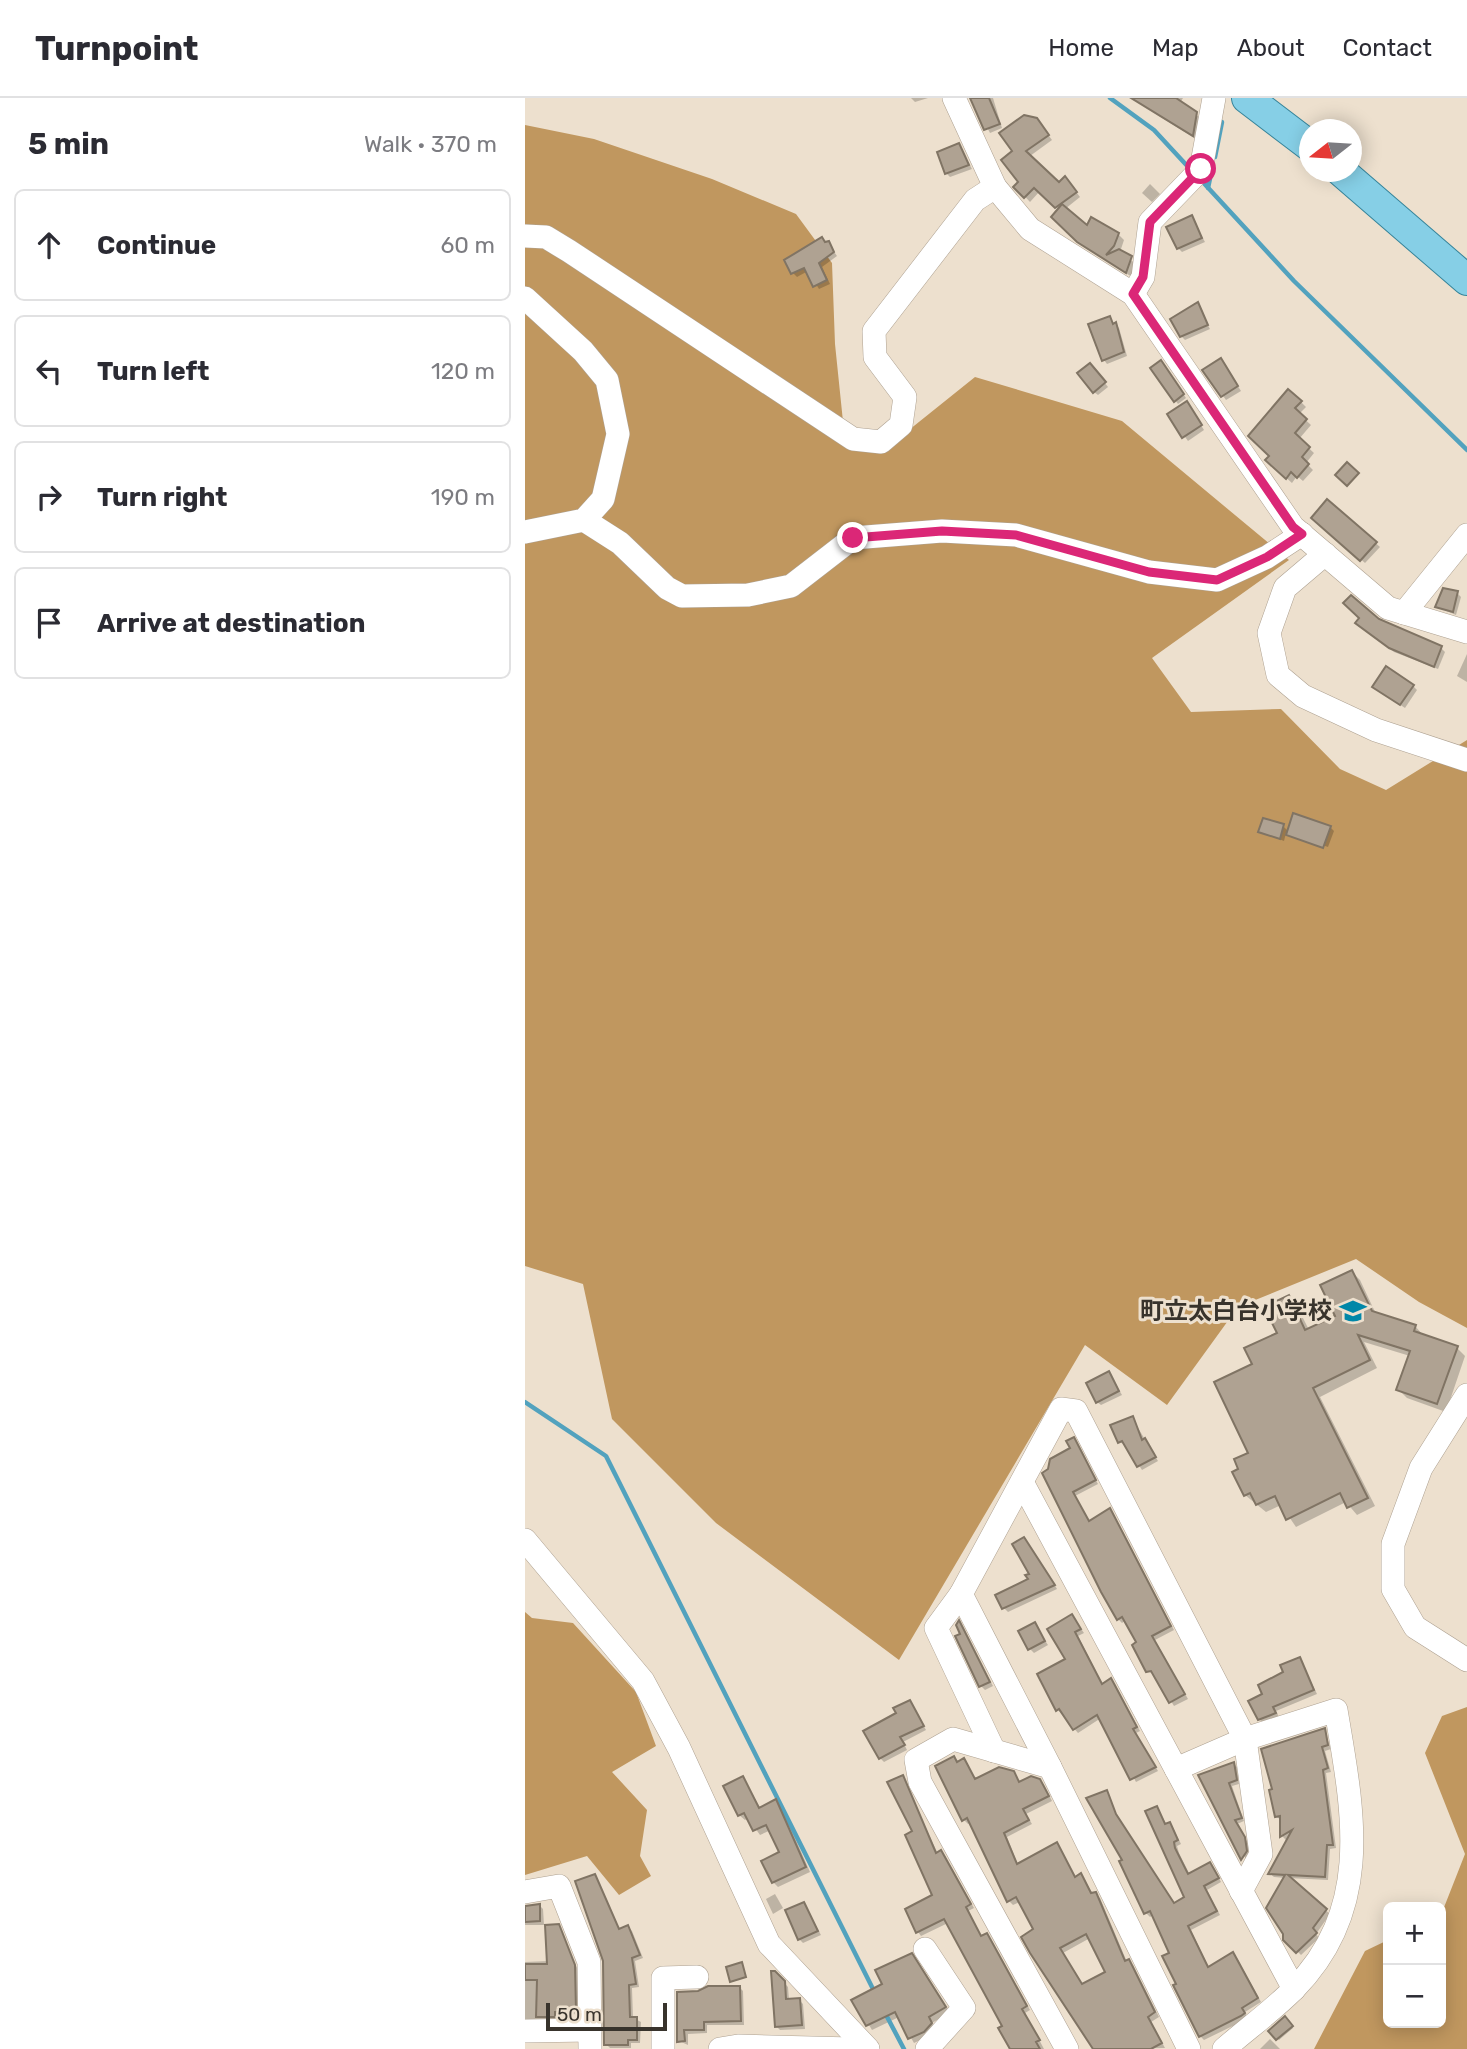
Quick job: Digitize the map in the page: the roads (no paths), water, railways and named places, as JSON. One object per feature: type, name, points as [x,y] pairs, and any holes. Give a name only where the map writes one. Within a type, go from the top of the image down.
[{"type":"main road","points":[[1247,98],[1299,138]]},
{"type":"main road","points":[[1354,182],[1467,280]]},
{"type":"street","points":[[954,98],[995,187],[1030,229],[1133,294],[1293,527],[1388,608],[1467,632]]},
{"type":"street","points":[[1133,294],[1143,277],[1150,222],[1201,169],[1214,98]]},
{"type":"street","points":[[525,236],[546,237],[569,251],[853,439],[881,442],[901,425],[905,397],[875,356],[874,331],[975,200],[995,187]]},
{"type":"street","points":[[525,298],[583,351],[607,380],[618,433],[603,499],[583,520],[525,532]]},
{"type":"street","points":[[583,520],[620,543],[667,588],[682,596],[748,595],[792,586],[853,538],[942,531],[1016,535],[1149,572],[1217,580],[1267,557],[1302,534]]},
{"type":"street","points":[[1404,613],[1467,535]]},
{"type":"street","points":[[1325,554],[1285,588],[1269,633],[1278,675],[1303,696],[1376,730],[1467,760]]},
{"type":"street","points":[[1467,1395],[1422,1468],[1393,1544],[1393,1589],[1415,1627],[1467,1661]]},
{"type":"street","points":[[995,1751],[936,1628],[961,1594],[1062,1409],[1076,1411],[1245,1739],[1261,1854],[1241,1891]]},
{"type":"street","points":[[1022,1482],[1294,1989]]},
{"type":"street","points":[[525,1540],[643,1681],[679,1748],[769,1944],[868,2049]]},
{"type":"street","points":[[961,1594],[1050,1766],[1189,2049]]},
{"type":"street","points":[[1176,1769],[1245,1739],[1336,1710],[1351,1803],[1353,1861],[1343,1916],[1318,1960],[1294,1989],[1224,2049]]},
{"type":"street","points":[[1050,1766],[953,1739],[916,1760],[921,1782],[1067,2049]]},
{"type":"street","points":[[525,1892],[559,1886],[589,1962],[590,2039],[525,2031]]},
{"type":"street","points":[[925,1949],[964,2008],[927,2049]]},
{"type":"street","points":[[663,2049],[663,1978],[697,1977]]},
{"type":"street","points":[[720,2049],[738,2046],[852,2049]]},
{"type":"waterway","points":[[1110,98],[1154,130],[1191,170]]},
{"type":"waterway","points":[[1215,157],[1222,122]]},
{"type":"waterway","points":[[1208,188],[1212,169]]},
{"type":"waterway","points":[[1200,179],[1294,281],[1467,450]]},
{"type":"waterway","points":[[525,1402],[606,1456],[874,1991]]},
{"type":"waterway","points":[[884,2011],[904,2049]]},
{"type":"place","name":"町立太白台小学校","points":[[1353,1311]]}]
